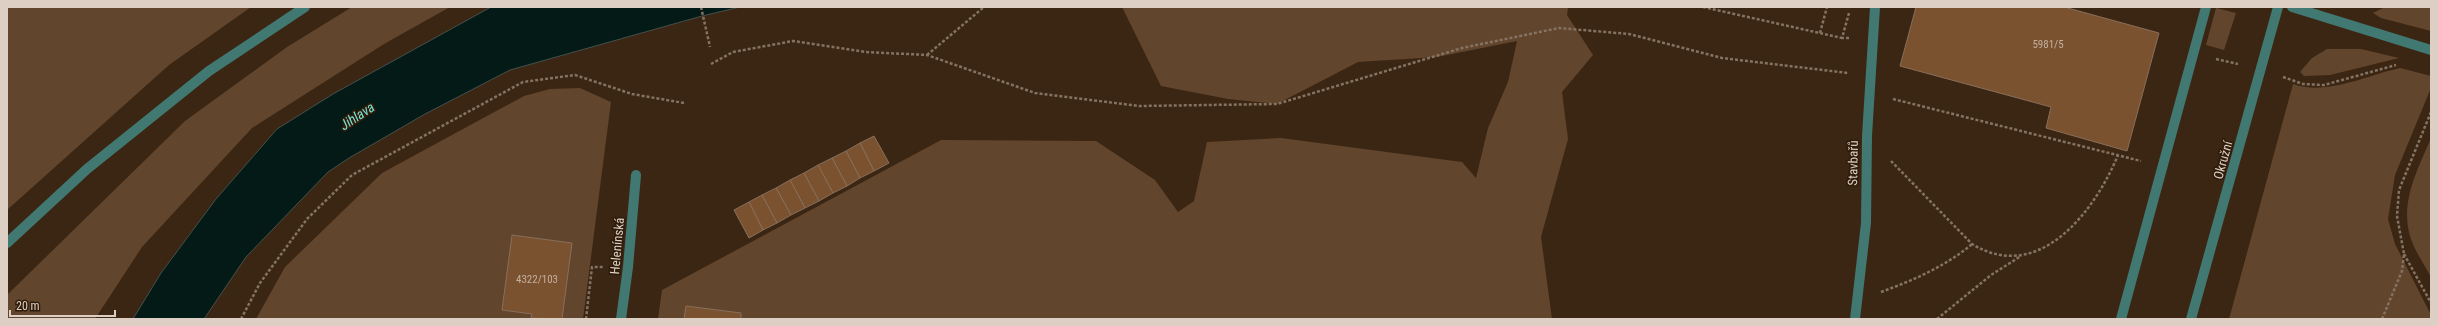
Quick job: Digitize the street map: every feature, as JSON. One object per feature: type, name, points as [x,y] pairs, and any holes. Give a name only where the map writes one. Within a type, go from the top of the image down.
[{"type":"street","points":[[7,243],[87,169],[208,71],[305,7]]},
{"type":"street","name":"Stavbařů","points":[[1855,319],[1866,223],[1867,136],[1875,7]]},
{"type":"street","points":[[2121,319],[2206,7]]},
{"type":"street","name":"Okružní","points":[[2191,319],[2262,70],[2278,7]]},
{"type":"street","points":[[2292,7],[2431,50]]},
{"type":"street","name":"Helenínská","points":[[621,319],[628,267],[636,175]]},
{"type":"path","points":[[702,7],[710,47]]},
{"type":"path","points":[[927,55],[984,7]]},
{"type":"path","points":[[1703,7],[1842,38]]},
{"type":"path","points":[[1820,33],[1827,7]]},
{"type":"path","points":[[711,64],[733,52],[793,41],[866,52],[927,55],[1035,93],[1139,106],[1278,104],[1462,48],[1559,28],[1629,34],[1722,58],[1870,76]]},
{"type":"path","points":[[2194,53],[2262,70],[2303,84],[2324,85],[2402,63]]},
{"type":"path","points":[[241,319],[260,282],[307,219],[352,176],[523,82],[575,75],[632,94],[684,103]]},
{"type":"path","points":[[1869,92],[2140,161]]},
{"type":"path","points":[[2382,319],[2402,271],[2404,254],[2397,216],[2400,190],[2431,112]]},
{"type":"path","points":[[1867,136],[1972,244],[1988,254],[2004,257],[2022,256],[2034,253],[2051,244],[2068,229],[2107,181],[2118,155]]},
{"type":"path","points":[[1858,300],[1903,285],[1957,257],[1972,244]]},
{"type":"path","points":[[2404,254],[2431,304]]},
{"type":"path","points":[[1937,319],[1991,275],[2022,256]]},
{"type":"path","points":[[586,319],[592,267],[628,267]]},
{"type":"shaded area","points":[[7,7],[251,7],[169,65],[7,210]]},
{"type":"shaded area","points":[[352,7],[450,7],[384,44],[252,128],[142,247],[95,319],[7,319],[7,295],[185,121],[287,47]]},
{"type":"shaded area","points":[[1122,7],[1568,7],[1567,15],[1593,55],[1562,92],[1568,139],[1541,237],[1552,319],[658,319],[662,290],[941,140],[1096,141],[1155,180],[1178,212],[1194,201],[1207,142],[1281,138],[1462,162],[1476,178],[1488,128],[1508,82],[1517,41],[1437,57],[1358,62],[1277,104],[1228,99],[1161,86]]},
{"type":"shaded area","points":[[2385,7],[2431,7],[2431,31],[2381,18],[2373,13]]},
{"type":"shaded area","points":[[2216,8],[2236,13],[2224,50],[2206,45]]},
{"type":"shaded area","points":[[2327,49],[2361,49],[2399,58],[2330,75],[2304,76],[2300,72],[2312,58]]},
{"type":"shaded area","points":[[2400,68],[2431,76],[2431,88],[2395,175],[2388,219],[2395,244],[2431,315],[2431,319],[2229,319],[2293,84],[2319,88],[2333,86]]},
{"type":"shaded area","points":[[580,88],[611,102],[583,319],[256,319],[285,267],[382,173],[524,96],[550,89]]},
{"type":"shaded area","points":[[2431,138],[2431,277],[2410,236],[2407,223],[2407,210],[2416,173]]},
{"type":"water","name":"Jihlava","points":[[491,7],[740,7],[702,16],[510,70],[425,114],[349,158],[328,172],[246,257],[204,319],[133,319],[161,273],[216,199],[277,129],[333,94]]},
{"type":"building","points":[[1916,7],[2064,7],[2159,33],[2127,151],[2046,128],[2051,107],[1900,66]]},
{"type":"building","points":[[874,136],[889,163],[874,171],[860,143]]},
{"type":"building","points":[[860,143],[874,171],[860,178],[846,151]]},
{"type":"building","points":[[846,151],[860,178],[847,186],[832,158]]},
{"type":"building","points":[[832,158],[847,186],[833,193],[818,165]]},
{"type":"building","points":[[818,165],[833,193],[819,201],[804,173]]},
{"type":"building","points":[[804,173],[819,201],[805,208],[790,180]]},
{"type":"building","points":[[790,180],[805,208],[791,215],[776,188]]},
{"type":"building","points":[[776,188],[791,215],[777,223],[762,195]]},
{"type":"building","points":[[762,195],[777,223],[763,230],[749,202]]},
{"type":"building","points":[[749,202],[763,230],[749,238],[734,210]]},
{"type":"building","points":[[512,235],[572,243],[562,319],[531,318],[532,314],[502,310]]},
{"type":"building","points":[[686,306],[741,313],[741,319],[684,319]]}]
